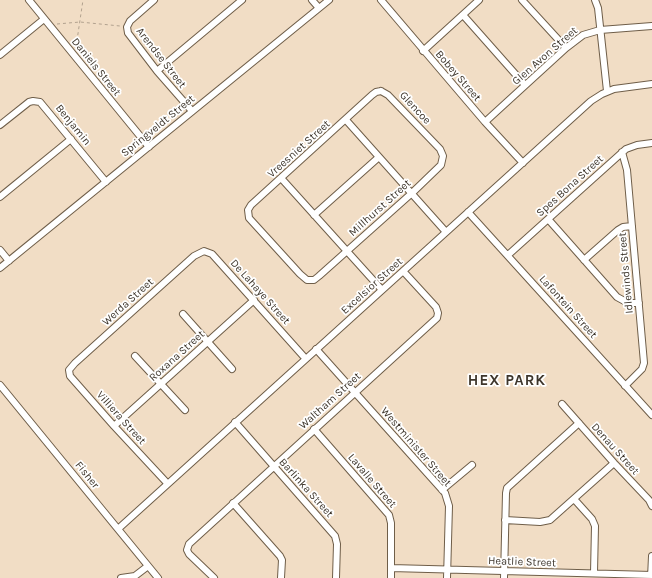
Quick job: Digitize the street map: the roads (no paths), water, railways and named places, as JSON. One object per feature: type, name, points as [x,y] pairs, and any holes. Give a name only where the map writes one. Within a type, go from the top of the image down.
[{"type":"street","name":"Daniels Street","points":[[28,0],[148,147]]},
{"type":"street","name":"Arendse Street","points":[[154,0],[132,18],[127,27],[129,35],[157,71],[192,111]]},
{"type":"street","points":[[157,71],[242,0]]},
{"type":"street","points":[[312,0],[319,8]]},
{"type":"street","name":"Springveldt Street","points":[[0,268],[329,0]]},
{"type":"street","name":"Bobey Street","points":[[381,0],[423,51],[523,163]]},
{"type":"street","points":[[423,51],[479,0]]},
{"type":"street","points":[[522,0],[566,48]]},
{"type":"street","points":[[595,0],[598,8],[607,91]]},
{"type":"street","points":[[463,15],[525,85]]},
{"type":"street","points":[[0,55],[44,19]]},
{"type":"street","name":"Glen Avon Street","points":[[485,122],[566,48],[583,35],[600,30],[652,26]]},
{"type":"street","name":"Excelsior Street","points":[[118,529],[305,358],[591,101],[607,91],[622,87],[652,84]]},
{"type":"street","name":"Glencoe","points":[[372,95],[378,91],[386,92],[440,149]]},
{"type":"street","name":"Vreesniet Street","points":[[319,276],[309,281],[304,278],[251,220],[248,215],[250,207],[372,95]]},
{"type":"street","name":"Benjamin","points":[[0,125],[29,102],[40,102],[106,182]]},
{"type":"street","points":[[346,120],[446,232]]},
{"type":"street","points":[[0,197],[71,139]]},
{"type":"street","name":"Spes Bona Street","points":[[508,255],[622,152],[633,146],[652,143]]},
{"type":"street","name":"Millhurst Street","points":[[319,276],[441,165],[443,156],[440,149]]},
{"type":"street","name":"Idlewinds Street","points":[[622,152],[627,170],[644,366],[626,386]]},
{"type":"street","points":[[314,215],[379,157]]},
{"type":"street","points":[[281,178],[382,290]]},
{"type":"street","name":"Lafontein Street","points":[[468,212],[652,415]]},
{"type":"street","points":[[548,219],[621,300],[628,303],[639,304]]},
{"type":"street","points":[[584,260],[618,230],[623,227],[632,226]]},
{"type":"street","points":[[0,250],[9,261]]},
{"type":"street","name":"De Lahaye Street","points":[[194,256],[204,250],[212,254],[305,358]]},
{"type":"street","name":"Werda Street","points":[[75,363],[194,256]]},
{"type":"street","name":"Waltham Street","points":[[214,578],[188,552],[187,547],[192,540],[437,318],[438,313],[436,307],[403,271]]},
{"type":"street","name":"Roxana Street","points":[[114,426],[254,300]]},
{"type":"street","points":[[183,314],[232,369]]},
{"type":"street","name":"Westminister Street","points":[[316,349],[447,497],[449,506],[447,578]]},
{"type":"street","points":[[135,356],[184,410]]},
{"type":"street","name":"Villiera Street","points":[[75,363],[69,370],[70,376],[167,483]]},
{"type":"street","name":"Fisher","points":[[0,385],[158,578]]},
{"type":"street","name":"Denau Street","points":[[562,404],[649,500],[652,506]]},
{"type":"street","name":"Barlinka Street","points":[[235,422],[335,536],[337,544],[336,578]]},
{"type":"street","points":[[504,575],[506,494],[508,486],[579,423]]},
{"type":"street","name":"Lavalle Street","points":[[314,430],[389,515],[391,523],[391,578]]},
{"type":"street","points":[[505,520],[547,521],[614,463]]},
{"type":"street","points":[[442,490],[472,465]]},
{"type":"street","points":[[574,499],[592,519],[595,526],[594,573]]},
{"type":"street","points":[[233,503],[280,556],[282,560],[282,578]]},
{"type":"street","points":[[652,556],[652,576]]},
{"type":"street","points":[[121,578],[135,577],[148,566]]},
{"type":"street","name":"Heatlie Street","points":[[391,568],[447,569],[504,575],[594,573],[652,576]]},
{"type":"district","name":"HEX PARK","points":[[507,381]]}]
